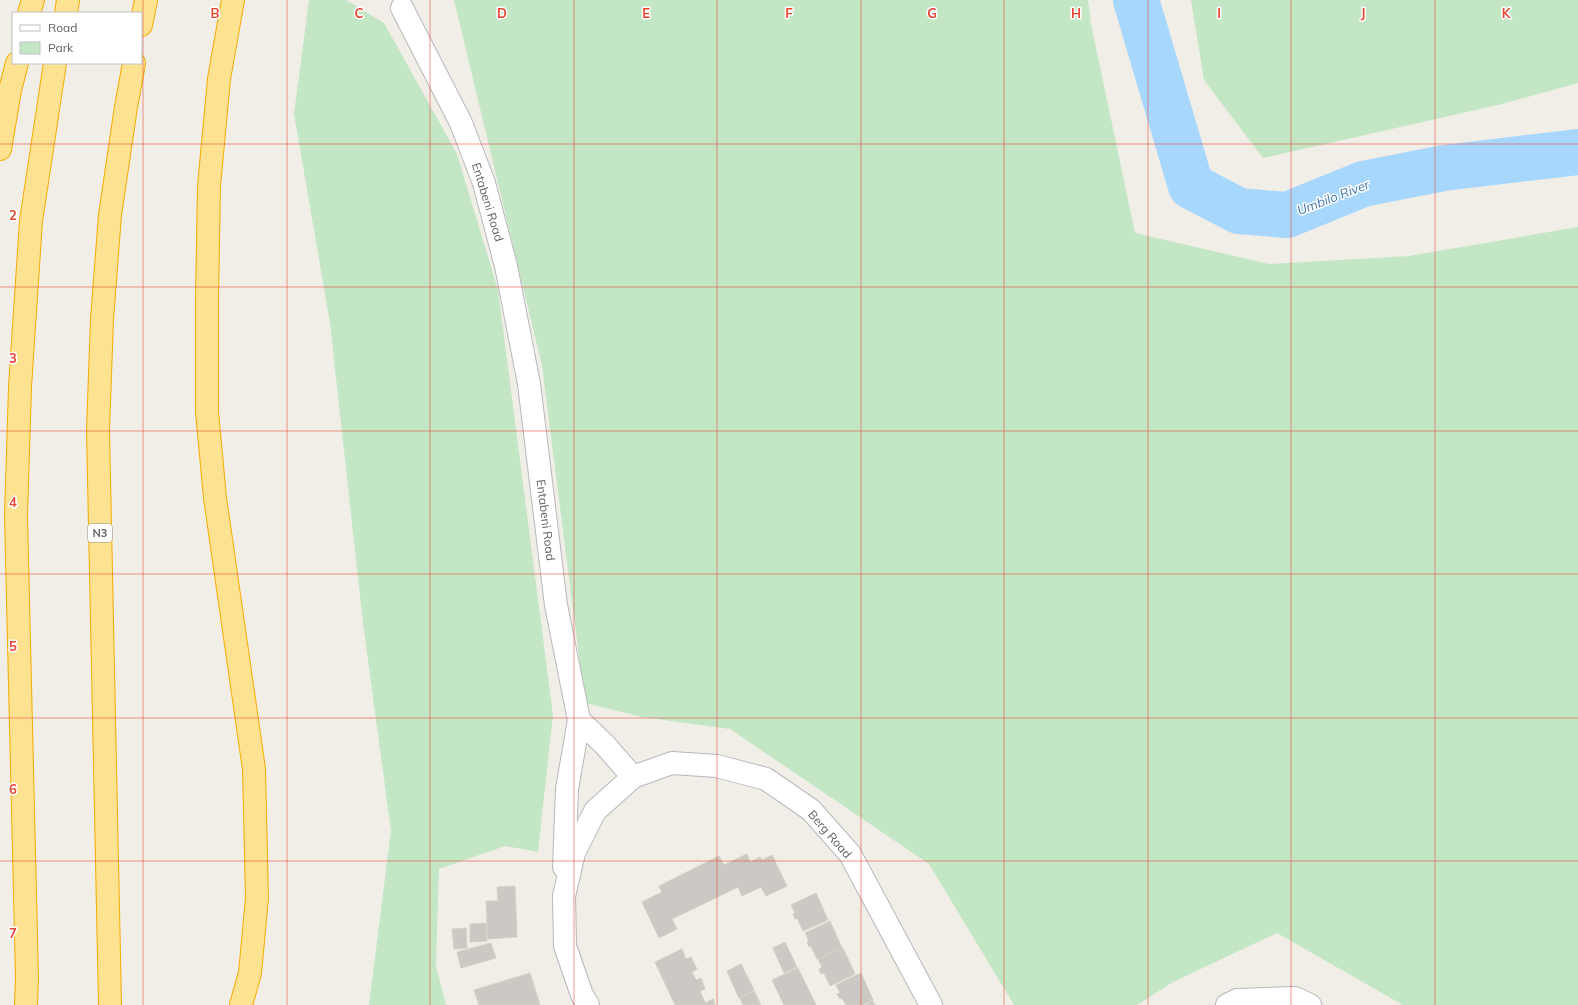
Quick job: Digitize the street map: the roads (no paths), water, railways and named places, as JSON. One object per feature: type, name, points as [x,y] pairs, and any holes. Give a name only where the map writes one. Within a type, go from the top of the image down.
[{"type":"highway","points":[[30,12],[33,0]]},
{"type":"highway","points":[[66,12],[68,0]]},
{"type":"highway","points":[[142,20],[146,0]]},
{"type":"highway","points":[[233,0],[219,79],[209,186],[207,412],[215,498],[254,769],[257,898],[250,973],[241,1005]]},
{"type":"highway","points":[[0,150],[10,90],[17,64]]},
{"type":"highway","points":[[26,1005],[27,978],[16,516],[20,387],[31,221],[55,64]]},
{"type":"highway","name":"N3","points":[[110,1005],[98,430],[102,319],[110,215],[134,64]]},
{"type":"street","name":"Entabeni Road","points":[[402,8],[461,123],[484,183],[506,266],[529,384],[556,605],[579,720]]},
{"type":"street","points":[[564,896],[574,853],[595,811],[633,777],[606,744],[579,720]]},
{"type":"street","points":[[579,720],[566,789],[564,946],[582,995],[588,1005]]},
{"type":"street","name":"Berg Road","points":[[633,777],[672,763],[717,766],[766,779],[811,810],[850,854],[931,1005]]},
{"type":"street","points":[[1227,1005],[1237,1000],[1295,998],[1310,1005]]},
{"type":"waterway","name":"Umbilo River","points":[[1136,0],[1191,186],[1239,211],[1287,215],[1363,184],[1444,168],[1578,152]]}]
